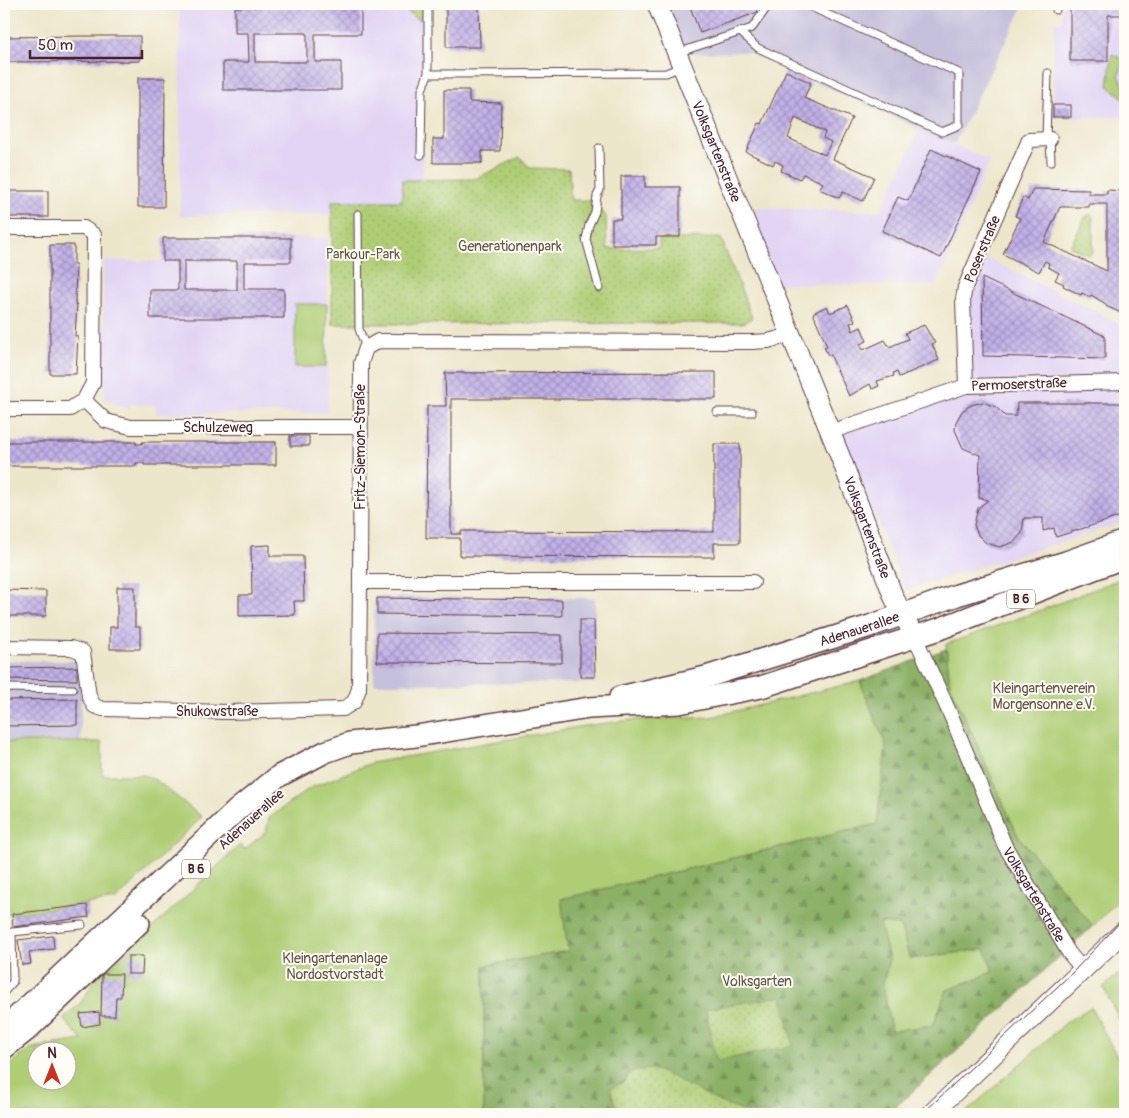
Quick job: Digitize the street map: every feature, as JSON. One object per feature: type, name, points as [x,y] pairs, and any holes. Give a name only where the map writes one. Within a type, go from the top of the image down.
[{"type":"main road","name":"Volksgartenstraße","points":[[657,4],[830,432],[889,587],[915,637]]},
{"type":"main road","name":"Adenauerallee","points":[[589,708],[624,696],[714,675],[1066,562],[1125,541]]},
{"type":"main road","name":"Adenauerallee","points":[[4,1029],[238,809],[273,780],[324,752],[350,743],[416,736],[589,708],[679,703],[761,687],[915,637],[1026,597],[1125,557]]},
{"type":"main road","name":"Adenauerallee","points":[[4,1048],[27,1030],[281,790],[326,764],[356,753],[416,736]]},
{"type":"main road","points":[[931,1114],[1084,971],[1125,930]]},
{"type":"street","name":"Poserstraße","points":[[966,386],[964,290],[1029,140],[1048,140]]},
{"type":"street","points":[[4,228],[84,228],[94,234],[93,383],[84,400],[70,408],[4,409]]},
{"type":"street","points":[[366,348],[378,341],[752,342],[768,341],[791,335]]},
{"type":"street","name":"Fritz-Siemon-Straße","points":[[360,582],[361,363],[366,348]]},
{"type":"street","name":"Permoserstraße","points":[[830,432],[966,386],[1125,382]]},
{"type":"street","name":"Schulzeweg","points":[[84,400],[106,421],[131,428],[360,427]]},
{"type":"street","points":[[360,582],[753,582]]},
{"type":"street","name":"Shukowstraße","points":[[4,648],[71,648],[83,652],[89,696],[94,706],[103,709],[233,712],[343,709],[354,702],[358,689],[360,582]]},
{"type":"street","name":"Volksgartenstraße","points":[[915,637],[942,694],[1005,846],[1069,953],[1084,971]]},
{"type":"lane","points":[[421,155],[422,90],[428,74],[428,4]]},
{"type":"lane","points":[[428,74],[666,73],[680,60],[752,28],[768,6],[773,4]]},
{"type":"lane","points":[[740,32],[758,48],[942,132],[960,124],[959,73],[804,4]]},
{"type":"lane","points":[[1048,74],[1048,140],[1051,162]]},
{"type":"lane","points":[[599,148],[600,190],[586,239],[599,288]]},
{"type":"lane","points":[[358,214],[359,329],[366,348]]},
{"type":"lane","points":[[717,412],[752,412]]},
{"type":"lane","points":[[4,688],[73,689]]},
{"type":"lane","points":[[4,992],[13,982],[12,932],[82,925]]},
{"type":"shaded area","points":[[180,4],[411,5],[428,26],[428,74],[422,90],[423,180],[414,213],[180,216]]},
{"type":"shaded area","points":[[665,4],[1021,4],[1021,11],[954,144],[748,52],[687,53]]},
{"type":"shaded area","points":[[1062,4],[1125,4],[1125,117],[1053,117],[1054,22],[1062,22]]},
{"type":"shaded area","points":[[920,129],[990,161],[936,285],[778,284],[749,208],[881,211]]},
{"type":"shaded area","points":[[163,238],[327,238],[328,413],[157,414],[156,405],[131,404],[129,410],[104,398],[103,261],[162,261]]},
{"type":"shaded area","points":[[983,256],[1125,326],[1125,522],[906,590],[837,426],[970,381],[968,293]]},
{"type":"shaded area","points":[[374,597],[595,598],[595,683],[374,684]]},
{"type":"shaded area","points":[[4,661],[81,661],[81,742],[4,742]]},
{"type":"green space","points":[[397,4],[424,4],[424,14],[419,20]]},
{"type":"green space","points":[[1112,54],[1125,60],[1125,65],[1121,68],[1119,76],[1125,87],[1125,99],[1108,86]]},
{"type":"green space","name":"Generationenpark","points":[[520,157],[530,168],[569,169],[571,200],[592,200],[606,216],[607,249],[659,248],[659,239],[721,238],[752,318],[743,323],[332,324],[332,201],[402,201],[402,180],[475,179]]},
{"type":"green space","points":[[1091,214],[1093,217],[1093,252],[1089,255],[1070,247],[1085,217]]},
{"type":"green space","points":[[295,304],[327,304],[326,367],[295,367]]},
{"type":"green space","name":"Kleingartenverein Morgensonne e.V.","points":[[1125,577],[1125,894],[1093,926],[1018,836],[950,685],[946,644],[1039,611]]},
{"type":"green space","name":"Volksgarten","points":[[946,649],[950,685],[1018,836],[1093,926],[888,1114],[758,1114],[740,1111],[709,1098],[625,1081],[610,1089],[619,1114],[484,1114],[484,966],[568,951],[561,899],[877,824],[886,745],[860,681]],"holes":[[[880,923],[900,925],[910,959],[985,949],[993,972],[947,990],[933,1025],[891,1031],[883,984],[889,959]]]},
{"type":"green space","name":"Kleingartenanlage Nordostvorstadt","points":[[860,681],[886,745],[877,824],[562,899],[569,951],[484,966],[484,1114],[4,1114],[4,1069],[28,1051],[28,1090],[78,1090],[78,1041],[82,1040],[63,1019],[83,999],[102,970],[113,965],[240,845],[245,849],[266,832],[269,818],[310,788],[371,763],[584,726],[630,720],[711,717]]},
{"type":"green space","points":[[4,742],[102,742],[102,775],[144,775],[157,781],[202,817],[116,900],[4,915]]},
{"type":"green space","points":[[879,923],[900,925],[910,959],[986,949],[993,972],[947,990],[933,1025],[891,1031],[883,984],[889,959]]},
{"type":"green space","points":[[1125,969],[1125,1031],[1103,987]]},
{"type":"green space","points":[[782,996],[793,1046],[716,1061],[706,1009]]},
{"type":"green space","points":[[1091,1007],[1125,1072],[1125,1114],[964,1114],[1068,1021]]},
{"type":"green space","points":[[652,1069],[679,1080],[730,1106],[758,1114],[619,1114],[610,1089],[625,1081],[631,1071]]},
{"type":"building","points":[[446,4],[479,4],[480,47],[446,47]]},
{"type":"building","points":[[689,4],[755,4],[758,12],[700,33]]},
{"type":"building","points":[[1070,4],[1125,4],[1125,15],[1108,15],[1108,61],[1070,61]]},
{"type":"building","points":[[235,7],[361,7],[361,34],[315,34],[315,62],[341,62],[341,90],[223,90],[223,62],[249,62],[248,33],[235,33]],"holes":[[[255,33],[307,33],[307,62],[255,62]]]},
{"type":"building","points":[[140,36],[140,61],[4,62],[4,37]]},
{"type":"building","points":[[786,71],[811,83],[804,98],[852,118],[833,159],[874,177],[863,201],[843,192],[839,198],[819,189],[823,183],[803,174],[800,179],[781,171],[783,165],[775,161],[773,165],[746,152],[759,123],[762,124]],"holes":[[[795,118],[825,132],[823,138],[831,142],[825,155],[788,138]]]},
{"type":"building","points":[[138,78],[165,78],[164,207],[138,207]]},
{"type":"building","points":[[444,90],[469,90],[469,102],[501,103],[500,151],[482,151],[482,163],[433,163],[433,139],[444,139]]},
{"type":"building","points":[[1053,105],[1071,105],[1071,117],[1053,117]]},
{"type":"building","points":[[931,149],[981,172],[941,258],[882,231],[898,197],[908,201]]},
{"type":"building","points":[[621,176],[645,176],[645,187],[680,187],[680,237],[656,237],[656,245],[612,245],[612,219],[621,219]]},
{"type":"building","points":[[1033,189],[1089,190],[1089,194],[1107,194],[1107,190],[1125,191],[1125,313],[1123,314],[1106,306],[1106,304],[1091,295],[1090,297],[1082,293],[1081,295],[1063,286],[1064,284],[1055,280],[1059,273],[1048,267],[1049,263],[1045,261],[1039,272],[1003,254],[1020,218],[1015,216],[1023,197],[1028,200]],"holes":[[[1089,204],[1107,204],[1107,271],[1044,242],[1060,207],[1089,207]]]},
{"type":"building","points":[[4,191],[48,191],[48,217],[4,217]]},
{"type":"building","points":[[163,238],[291,238],[291,262],[244,262],[244,289],[284,289],[284,318],[150,318],[150,290],[178,290],[178,261],[163,261]],"holes":[[[184,261],[237,261],[237,290],[184,290]]]},
{"type":"building","points":[[50,245],[74,245],[74,264],[76,264],[75,304],[77,304],[75,336],[78,336],[76,374],[50,374]]},
{"type":"building","points":[[982,278],[1105,336],[1105,359],[983,356]]},
{"type":"building","points":[[848,305],[855,321],[850,323],[853,331],[861,327],[867,341],[860,344],[863,350],[885,340],[889,347],[908,339],[905,333],[924,325],[935,343],[932,344],[939,360],[899,377],[897,372],[893,373],[894,376],[877,381],[879,386],[872,389],[870,384],[849,396],[830,354],[828,355],[824,347],[827,346],[813,313],[827,306],[830,313]]},
{"type":"building","points":[[716,372],[716,399],[451,399],[451,534],[461,534],[461,531],[714,532],[714,444],[740,444],[740,543],[714,543],[714,557],[460,556],[460,538],[426,538],[427,406],[446,406],[445,373]]},
{"type":"building","points":[[983,402],[996,407],[1005,416],[1016,416],[1017,403],[1125,403],[1125,515],[1056,537],[1054,528],[1043,531],[1043,518],[1024,518],[1022,533],[1014,542],[1000,547],[986,543],[978,535],[974,525],[978,508],[988,500],[979,498],[980,455],[963,448],[955,430],[956,422],[962,411],[971,405]]},
{"type":"building","points":[[290,436],[309,436],[309,446],[290,446]]},
{"type":"building","points":[[5,442],[136,442],[136,444],[142,444],[142,442],[276,442],[276,465],[144,465],[144,463],[136,463],[136,466],[5,466]]},
{"type":"building","points":[[270,545],[270,556],[303,556],[304,601],[294,601],[295,615],[239,616],[239,595],[252,595],[251,546]]},
{"type":"building","points":[[117,587],[135,587],[135,627],[140,627],[140,649],[110,649],[110,627],[117,627]]},
{"type":"building","points":[[4,590],[46,591],[46,616],[4,616]]},
{"type":"building","points":[[377,598],[562,600],[562,616],[377,614]]},
{"type":"building","points":[[580,620],[594,620],[595,677],[580,677]]},
{"type":"building","points":[[377,633],[562,635],[562,663],[377,662]]},
{"type":"building","points":[[77,667],[77,680],[4,679],[4,668]]},
{"type":"building","points":[[77,699],[77,725],[4,726],[4,700]]},
{"type":"building","points":[[87,905],[89,917],[13,927],[12,914]]},
{"type":"building","points":[[53,936],[54,949],[29,952],[31,964],[22,965],[18,940]]},
{"type":"building","points":[[128,956],[143,956],[142,974],[128,974]]},
{"type":"building","points":[[102,974],[122,974],[121,997],[116,997],[115,1016],[101,1016]]},
{"type":"building","points":[[99,1012],[100,1024],[82,1027],[80,1014]]},
{"type":"tram line","points":[[922,1114],[1074,971],[1125,917]]},
{"type":"park label","name":"Parkour-Park","points":[[363,254]]}]
